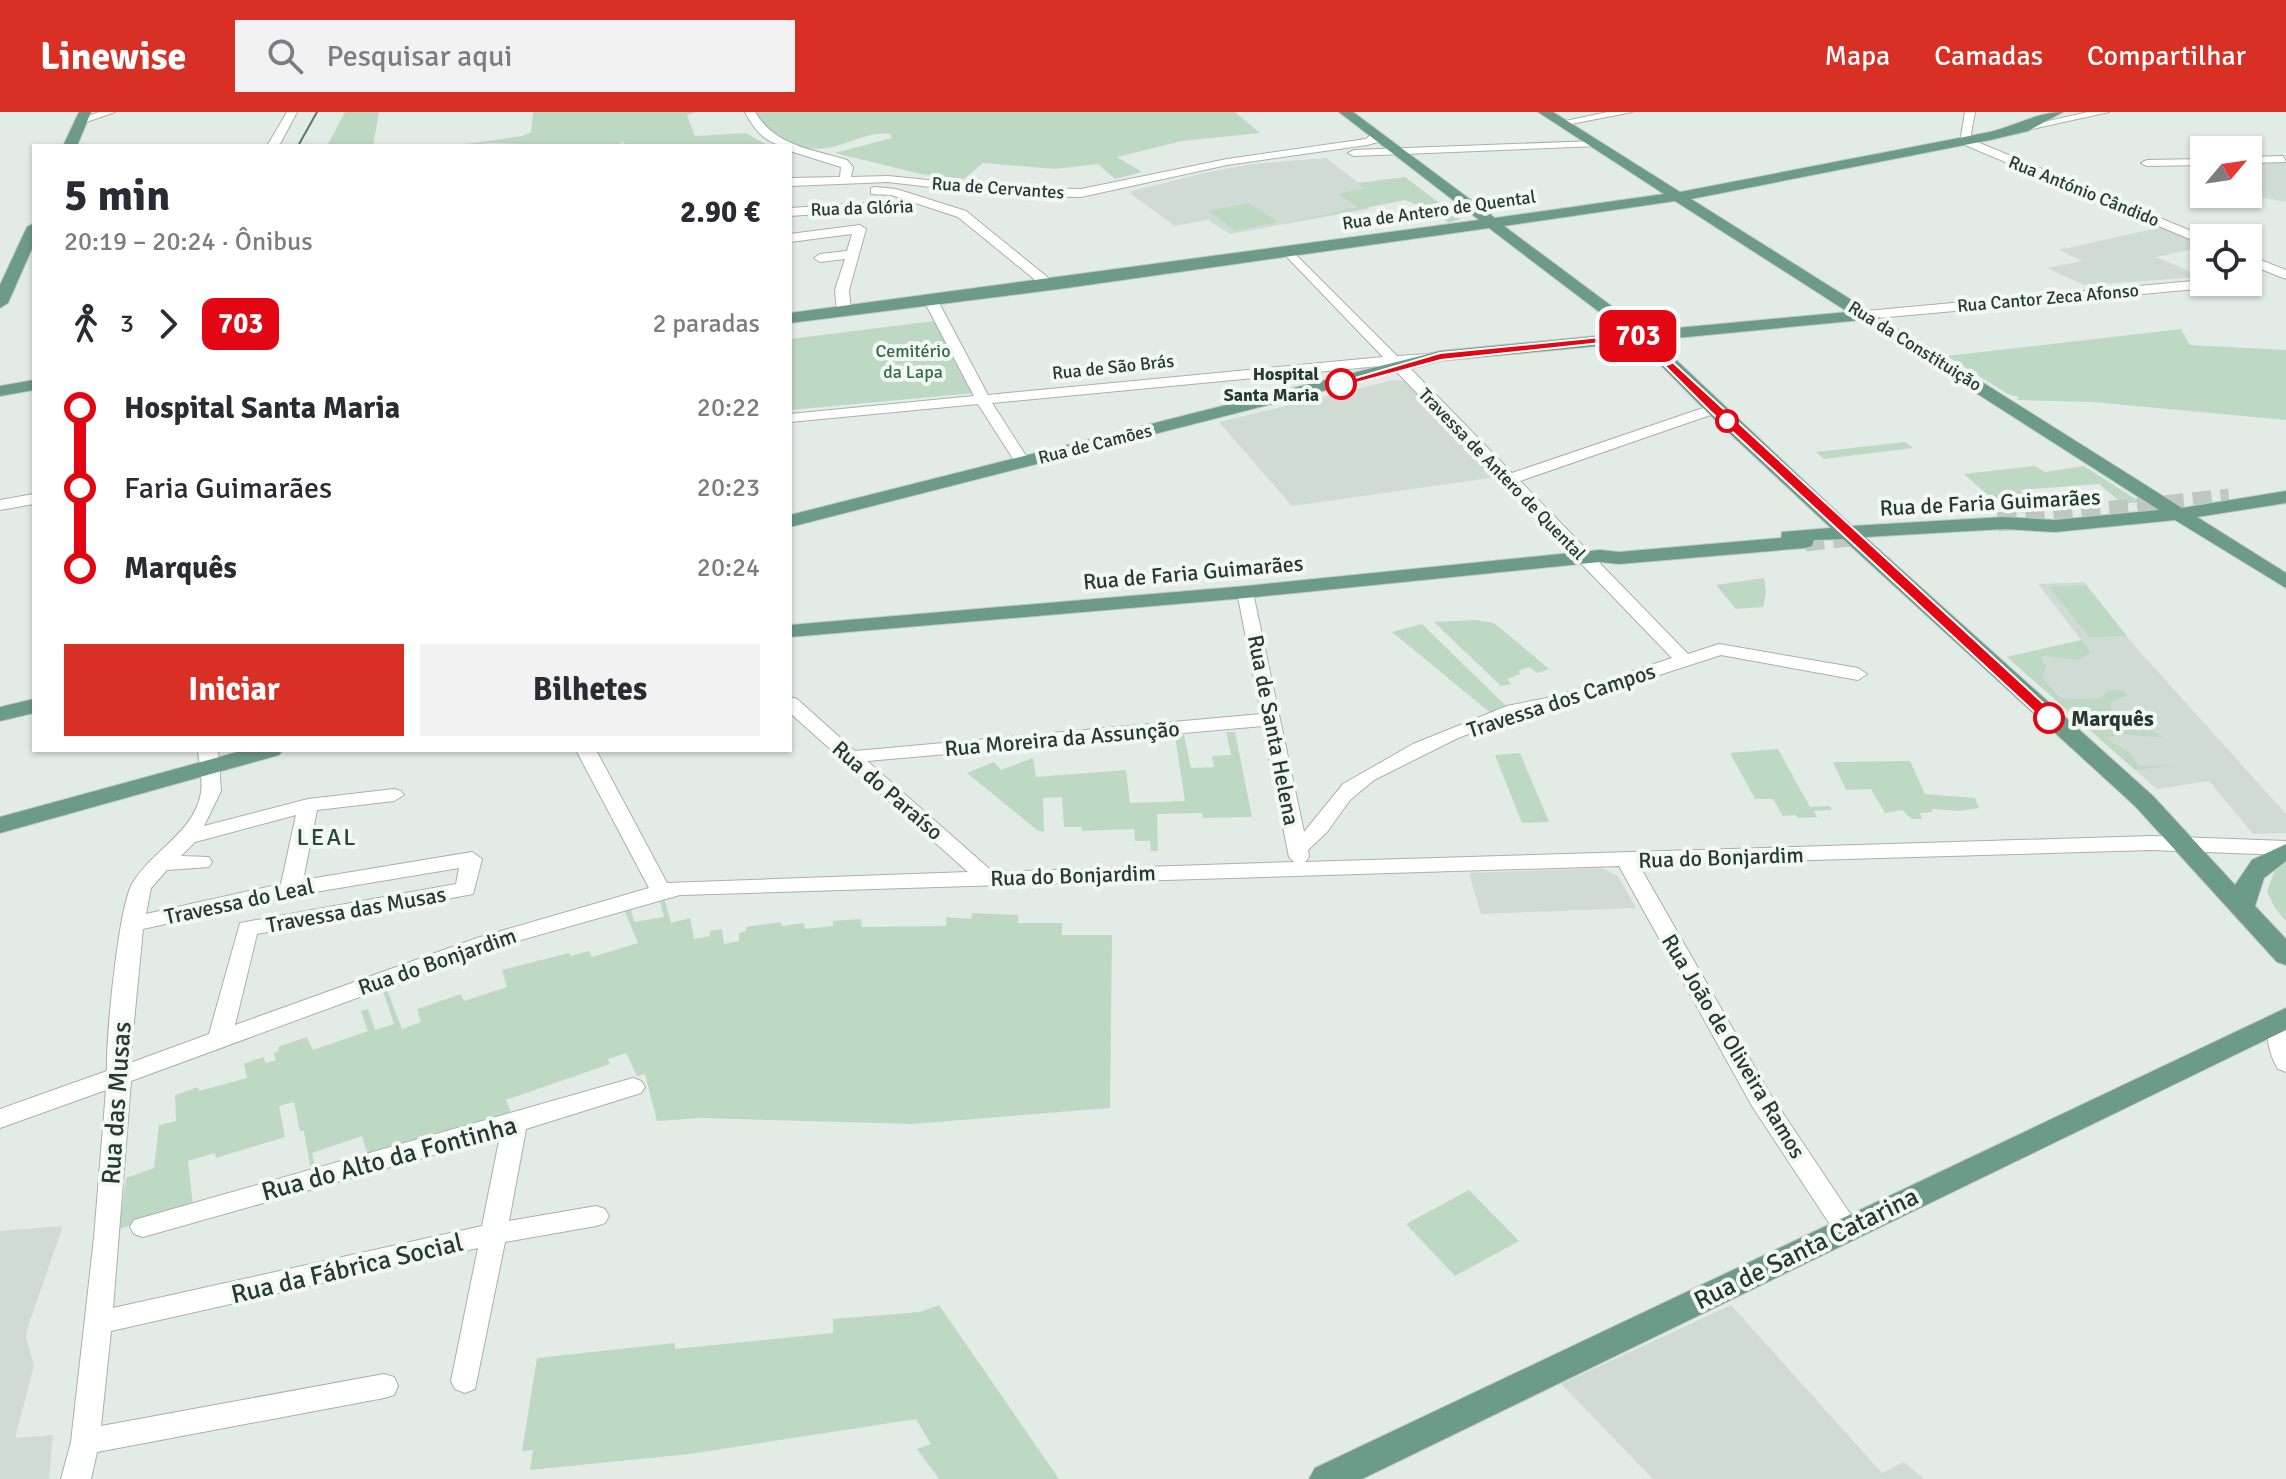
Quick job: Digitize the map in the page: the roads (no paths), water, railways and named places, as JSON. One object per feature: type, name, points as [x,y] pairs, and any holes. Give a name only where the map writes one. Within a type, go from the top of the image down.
[{"type":"main road","points":[[1345,112],[1641,336],[1714,409],[1847,532],[2144,801],[2286,956]]},
{"type":"main road","name":"Rua da Constituição","points":[[1544,112],[2286,582]]},
{"type":"main road","points":[[2023,128],[2057,112]]},
{"type":"main road","points":[[71,144],[83,116]]},
{"type":"main road","name":"Rua de Antero de Quental","points":[[792,318],[1678,197],[1800,176],[2023,128]]},
{"type":"main road","points":[[0,303],[32,231]]},
{"type":"main road","name":"Rua de São Brás","points":[[1397,364],[1440,356],[1866,315]]},
{"type":"main road","name":"Rua de Camões","points":[[792,520],[1397,364]]},
{"type":"main road","points":[[0,389],[27,386]]},
{"type":"main road","points":[[2229,498],[2286,489]]},
{"type":"main road","name":"Rua de Faria Guimarães","points":[[1591,557],[1615,551],[1847,532],[2004,523],[2055,526],[2178,514],[2286,497]]},
{"type":"main road","name":"Rua de Faria Guimarães","points":[[792,631],[1246,592],[1591,557],[1619,558],[1805,542]]},
{"type":"main road","points":[[0,714],[32,706]]},
{"type":"main road","points":[[0,825],[209,758],[256,752]]},
{"type":"main road","points":[[2242,908],[2248,882],[2258,867],[2286,850]]},
{"type":"main road","points":[[2262,929],[2286,943]]},
{"type":"main road","name":"Rua de Santa Catarina","points":[[1327,1479],[2283,1020]]},
{"type":"street","points":[[83,116],[110,112]]},
{"type":"street","points":[[274,144],[292,112]]},
{"type":"street","points":[[750,112],[761,131],[784,144]]},
{"type":"street","points":[[1561,123],[1627,112]]},
{"type":"street","points":[[1964,141],[1970,112]]},
{"type":"street","name":"Rua de Antero de Quental","points":[[2076,112],[2089,115]]},
{"type":"street","name":"Rua de Antero de Quental","points":[[2023,128],[2104,112]]},
{"type":"street","name":"Rua de Cervantes","points":[[792,182],[897,180],[1007,192],[1072,193],[1110,189],[1227,162],[1367,142],[1374,140],[1375,134]]},
{"type":"street","name":"Rua António Cândido","points":[[1964,141],[2190,235]]},
{"type":"street","name":"Rua de Cervantes","points":[[1298,153],[1594,144]]},
{"type":"street","points":[[792,147],[843,162],[847,167],[845,180]]},
{"type":"street","points":[[2262,160],[2285,159]]},
{"type":"street","points":[[2147,163],[2190,162]]},
{"type":"street","points":[[829,192],[892,192],[962,214],[1050,285]]},
{"type":"street","name":"Rua da Glória","points":[[792,212],[933,204]]},
{"type":"street","points":[[792,238],[860,229],[842,290],[844,312]]},
{"type":"street","name":"Travessa de Antero de Quental","points":[[1289,252],[1508,479],[1591,557],[1684,660]]},
{"type":"street","points":[[820,258],[854,254]]},
{"type":"street","points":[[2262,264],[2283,271]]},
{"type":"street","points":[[2262,275],[2283,271]]},
{"type":"street","name":"Rua Cantor Zeca Afonso","points":[[1866,315],[2190,286]]},
{"type":"street","points":[[931,301],[983,400],[1022,462]]},
{"type":"street","name":"Rua de São Brás","points":[[792,418],[1397,364]]},
{"type":"street","points":[[1508,479],[1529,475],[1714,409]]},
{"type":"street","points":[[0,505],[32,499]]},
{"type":"street","name":"Rua de Santa Helena","points":[[1246,592],[1301,869]]},
{"type":"street","name":"Travessa dos Campos","points":[[1297,847],[1319,832],[1345,792],[1387,763],[1485,720],[1544,700],[1559,701],[1684,660],[1703,657],[1719,649],[1858,674]]},
{"type":"street","name":"Rua do Paraíso","points":[[792,705],[986,877]]},
{"type":"street","name":"Rua Moreira da Assunção","points":[[850,757],[1273,719]]},
{"type":"street","points":[[587,752],[661,891]]},
{"type":"street","name":"Rua das Musas","points":[[76,1479],[85,1442],[98,1323],[119,1076],[118,1049],[133,924],[141,887],[188,837],[208,802],[209,758]]},
{"type":"street","points":[[188,837],[308,805],[394,795]]},
{"type":"street","points":[[291,889],[308,805]]},
{"type":"street","name":"Rua do Bonjardim","points":[[0,1119],[485,943],[661,891],[986,877],[2151,843],[2286,850]]},
{"type":"street","name":"Travessa das Musas","points":[[220,1037],[248,928],[465,889],[472,859],[345,880]]},
{"type":"street","name":"Rua João de Oliveira Ramos","points":[[1626,860],[1761,1100],[1846,1228]]},
{"type":"street","points":[[160,864],[202,862]]},
{"type":"street","name":"Travessa do Leal","points":[[133,924],[345,880]]},
{"type":"street","points":[[2283,1020],[2280,1042],[2286,1063]]},
{"type":"street","name":"Rua do Alto da Fontinha","points":[[143,1227],[633,1087]]},
{"type":"street","points":[[465,1381],[515,1123]]},
{"type":"street","name":"Rua da Fábrica Social","points":[[98,1323],[492,1234],[596,1216]]},
{"type":"street","points":[[85,1442],[384,1386]]},
{"type":"tunnel","points":[[1998,522],[2229,498]]},
{"type":"tunnel","points":[[1805,542],[1858,536]]},
{"type":"tram line","points":[[299,144],[317,112]]},
{"type":"place","name":"Hospital Santa Maria","points":[[1341,384]]},
{"type":"place","name":"Marquês","points":[[2049,718]]},
{"type":"district","name":"LEAL","points":[[327,837]]},
{"type":"park label","name":"Cemitério da Lapa","points":[[913,361]]}]
